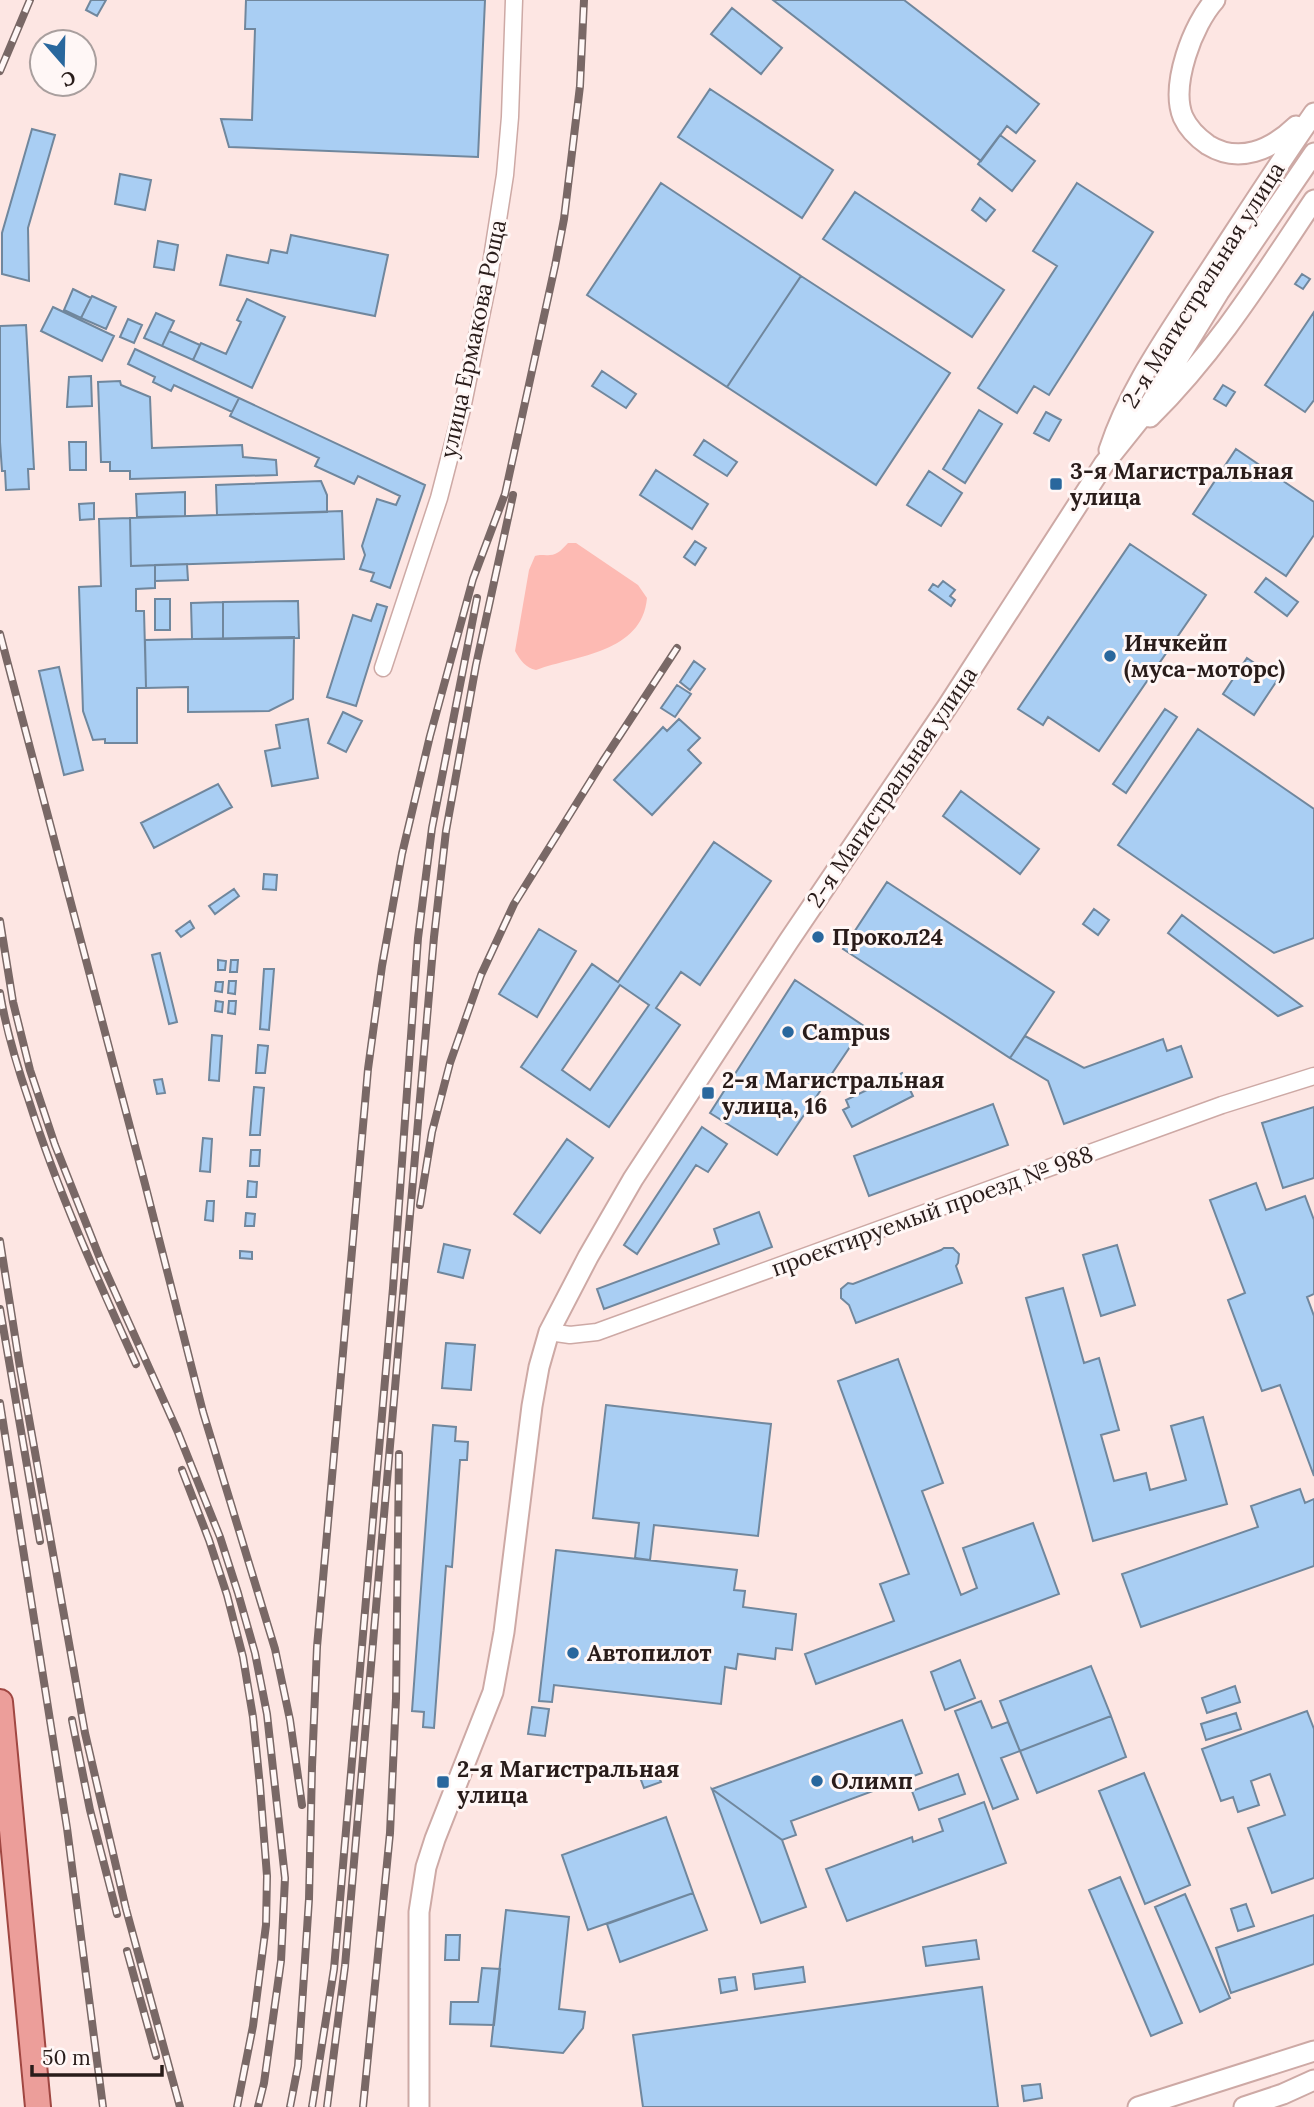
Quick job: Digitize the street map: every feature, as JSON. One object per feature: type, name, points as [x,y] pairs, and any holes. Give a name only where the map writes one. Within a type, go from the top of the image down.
[{"type":"main road","points":[[0,1702],[38,2107]]},
{"type":"street","name":"улица Ермакова Роща","points":[[383,668],[439,498],[462,408],[489,277],[505,175],[514,0]]},
{"type":"street","points":[[1215,0],[1203,15],[1188,49],[1182,73],[1179,100],[1189,128],[1202,141],[1218,151],[1251,153],[1280,141],[1310,115]]},
{"type":"street","name":"2-я Магистральная улица","points":[[1105,462],[1118,420],[1144,372],[1310,115]]},
{"type":"street","name":"2-я Магистральная улица","points":[[419,2107],[419,1912],[426,1867],[493,1692],[532,1406],[549,1332],[633,1179],[947,706],[1105,462],[1144,414],[1219,292],[1314,153]]},
{"type":"street","points":[[1105,462],[1178,390],[1219,340],[1314,200]]},
{"type":"street","name":"проектируемый проезд № 988","points":[[549,1332],[570,1335],[597,1332],[1222,1105],[1314,1076]]},
{"type":"street","points":[[1138,2107],[1314,2051]]},
{"type":"street","points":[[1244,2107],[1314,2080]]},
{"type":"shaded area","points":[[568,543],[576,543],[638,585],[647,598],[642,616],[633,630],[620,641],[588,655],[536,670],[524,663],[515,651],[529,570],[535,556],[555,554]]},
{"type":"building","points":[[91,0],[106,0],[97,16],[86,10]]},
{"type":"building","points":[[246,0],[485,0],[478,157],[229,147],[221,119],[252,120],[255,29],[245,29]]},
{"type":"building","points":[[773,0],[904,0],[1039,104],[1016,133],[1007,126],[981,161]]},
{"type":"building","points":[[732,8],[782,48],[761,74],[711,34]]},
{"type":"building","points":[[710,89],[833,170],[802,218],[678,137]]},
{"type":"building","points":[[32,129],[55,135],[28,228],[29,281],[2,274],[2,233]]},
{"type":"building","points":[[1000,135],[1035,161],[1012,191],[978,164]]},
{"type":"building","points":[[120,174],[151,180],[145,210],[115,204]]},
{"type":"building","points":[[661,183],[801,276],[727,387],[587,295]]},
{"type":"building","points":[[1077,183],[1153,232],[1049,395],[1034,386],[1017,413],[978,388],[1057,266],[1033,251]]},
{"type":"building","points":[[855,192],[1004,290],[972,337],[823,239]]},
{"type":"building","points":[[980,198],[995,210],[986,221],[972,210]]},
{"type":"building","points":[[291,235],[388,255],[375,316],[220,285],[227,255],[268,263],[271,250],[287,253]]},
{"type":"building","points":[[158,241],[178,245],[174,270],[154,267]]},
{"type":"building","points":[[1302,274],[1310,279],[1303,289],[1295,284]]},
{"type":"building","points":[[801,276],[950,373],[876,485],[727,387]]},
{"type":"building","points":[[73,289],[91,298],[81,318],[64,310]]},
{"type":"building","points":[[92,296],[116,307],[106,329],[81,318]]},
{"type":"building","points":[[247,299],[285,317],[252,388],[193,360],[201,343],[226,354],[241,322],[237,320]]},
{"type":"building","points":[[53,307],[114,336],[102,361],[41,331]]},
{"type":"building","points":[[1314,312],[1314,400],[1305,412],[1265,385]]},
{"type":"building","points":[[156,313],[174,321],[162,346],[144,338]]},
{"type":"building","points":[[128,319],[142,325],[134,343],[120,337]]},
{"type":"building","points":[[26,325],[34,469],[28,469],[29,489],[6,490],[0,442],[0,326]]},
{"type":"building","points":[[169,331],[200,345],[193,360],[162,346]]},
{"type":"building","points":[[135,349],[239,398],[232,412],[174,385],[171,391],[153,382],[155,377],[128,364]]},
{"type":"building","points":[[602,371],[636,394],[626,408],[592,386]]},
{"type":"building","points":[[91,376],[92,406],[67,407],[69,377]]},
{"type":"building","points":[[120,381],[121,385],[150,397],[152,448],[242,445],[243,457],[276,460],[277,475],[130,479],[130,471],[110,471],[110,462],[101,462],[98,382]]},
{"type":"building","points":[[1223,385],[1235,392],[1226,406],[1214,399]]},
{"type":"building","points":[[239,398],[425,485],[390,588],[371,581],[374,573],[360,569],[365,555],[362,546],[377,499],[396,505],[400,496],[358,476],[354,484],[315,466],[319,458],[230,416]]},
{"type":"building","points":[[979,410],[1002,424],[965,483],[943,469]]},
{"type":"building","points":[[1046,412],[1061,420],[1049,441],[1034,433]]},
{"type":"building","points":[[704,440],[737,462],[727,476],[694,455]]},
{"type":"building","points":[[69,442],[86,442],[86,470],[70,470]]},
{"type":"building","points":[[1236,449],[1314,502],[1314,535],[1286,576],[1193,514]]},
{"type":"building","points":[[656,470],[708,504],[692,529],[640,495]]},
{"type":"building","points":[[929,471],[962,493],[941,526],[907,505]]},
{"type":"building","points":[[321,481],[327,495],[327,512],[217,515],[216,485]]},
{"type":"building","points":[[185,492],[185,516],[137,517],[136,494]]},
{"type":"building","points":[[94,503],[94,519],[80,520],[79,504]]},
{"type":"building","points":[[342,511],[344,559],[131,566],[130,518]]},
{"type":"building","points":[[130,518],[131,566],[155,565],[155,588],[136,589],[136,611],[144,611],[146,688],[137,688],[137,743],[105,743],[105,739],[93,740],[83,711],[79,587],[101,586],[99,519]]},
{"type":"building","points":[[695,541],[706,548],[695,565],[684,557]]},
{"type":"building","points":[[1130,544],[1206,595],[1099,751],[1048,717],[1043,725],[1018,709]]},
{"type":"building","points":[[187,564],[188,580],[155,581],[155,565]]},
{"type":"building","points":[[1266,578],[1298,602],[1287,616],[1255,592]]},
{"type":"building","points":[[943,581],[955,590],[950,596],[955,600],[951,606],[929,590],[933,584],[938,587]]},
{"type":"building","points":[[155,599],[170,599],[170,630],[155,630]]},
{"type":"building","points":[[298,601],[299,638],[223,639],[223,602]]},
{"type":"building","points":[[223,602],[223,639],[192,639],[191,603]]},
{"type":"building","points":[[377,604],[387,607],[356,706],[327,697],[353,615],[371,621]]},
{"type":"building","points":[[294,637],[293,699],[269,711],[188,712],[188,687],[146,688],[145,640]]},
{"type":"building","points":[[1247,658],[1278,679],[1254,715],[1223,694]]},
{"type":"building","points":[[694,661],[705,669],[690,690],[680,682]]},
{"type":"building","points":[[59,667],[83,770],[64,775],[39,671]]},
{"type":"building","points":[[677,685],[691,694],[675,717],[661,708]]},
{"type":"building","points":[[1165,709],[1177,717],[1126,793],[1113,784]]},
{"type":"building","points":[[343,712],[362,721],[346,752],[328,743]]},
{"type":"building","points":[[308,719],[318,778],[272,786],[265,751],[280,748],[276,725]]},
{"type":"building","points":[[679,719],[700,738],[688,750],[701,763],[652,815],[614,780],[663,727],[667,731]]},
{"type":"building","points":[[1198,729],[1314,809],[1314,938],[1274,953],[1118,845]]},
{"type":"building","points":[[218,784],[232,807],[154,848],[141,823]]},
{"type":"building","points":[[961,791],[1039,849],[1020,874],[943,816]]},
{"type":"building","points":[[714,842],[771,881],[700,985],[681,972],[656,1008],[680,1025],[609,1127],[521,1067],[592,964],[618,982]],"holes":[[[620,985],[649,1005],[590,1090],[562,1070]]]},
{"type":"building","points":[[264,874],[277,875],[276,890],[263,889]]},
{"type":"building","points":[[887,882],[1054,992],[1010,1058],[843,949]]},
{"type":"building","points":[[234,889],[239,896],[215,914],[209,906]]},
{"type":"building","points":[[1094,909],[1109,920],[1098,935],[1083,924]]},
{"type":"building","points":[[1182,915],[1302,1006],[1278,1016],[1168,933]]},
{"type":"building","points":[[190,921],[194,928],[181,937],[176,931]]},
{"type":"building","points":[[539,929],[576,951],[537,1017],[499,994]]},
{"type":"building","points":[[160,953],[177,1022],[169,1024],[152,955]]},
{"type":"building","points":[[218,960],[226,961],[225,970],[218,970]]},
{"type":"building","points":[[231,960],[238,960],[237,972],[230,972]]},
{"type":"building","points":[[264,969],[274,969],[269,1030],[260,1029]]},
{"type":"building","points":[[795,980],[864,1026],[777,1155],[710,1113]]},
{"type":"building","points":[[229,981],[236,981],[235,994],[228,993]]},
{"type":"building","points":[[216,982],[223,982],[222,992],[215,991]]},
{"type":"building","points":[[216,1001],[223,1002],[222,1012],[215,1011]]},
{"type":"building","points":[[229,1001],[236,1001],[235,1014],[228,1013]]},
{"type":"building","points":[[212,1035],[222,1036],[219,1081],[209,1080]]},
{"type":"building","points":[[1025,1036],[1084,1068],[1163,1039],[1167,1051],[1181,1046],[1192,1077],[1064,1124],[1048,1081],[1010,1058]]},
{"type":"building","points":[[258,1045],[268,1046],[265,1073],[256,1073]]},
{"type":"building","points":[[902,1073],[913,1096],[852,1127],[843,1110],[849,1107],[846,1100]]},
{"type":"building","points":[[162,1079],[165,1093],[157,1094],[154,1080]]},
{"type":"building","points":[[254,1087],[264,1088],[260,1135],[250,1135]]},
{"type":"building","points":[[993,1104],[1008,1145],[869,1196],[854,1156]]},
{"type":"building","points":[[1314,1107],[1314,1178],[1283,1188],[1262,1123]]},
{"type":"building","points":[[702,1127],[727,1144],[708,1172],[696,1165],[637,1254],[624,1245]]},
{"type":"building","points":[[203,1138],[212,1139],[210,1172],[200,1171]]},
{"type":"building","points":[[567,1139],[593,1158],[540,1233],[514,1214]]},
{"type":"building","points":[[251,1150],[260,1150],[259,1166],[250,1166]]},
{"type":"building","points":[[248,1181],[257,1182],[256,1197],[247,1197]]},
{"type":"building","points":[[1256,1183],[1266,1210],[1305,1196],[1314,1220],[1314,1294],[1307,1297],[1314,1316],[1314,1476],[1280,1385],[1262,1391],[1228,1300],[1245,1293],[1210,1200]]},
{"type":"building","points":[[207,1201],[214,1201],[213,1221],[205,1220]]},
{"type":"building","points":[[759,1212],[772,1247],[604,1309],[597,1289],[719,1244],[714,1229]]},
{"type":"building","points":[[246,1213],[255,1214],[254,1226],[245,1226]]},
{"type":"building","points":[[444,1244],[470,1250],[463,1278],[438,1272]]},
{"type":"building","points":[[1117,1245],[1135,1305],[1101,1316],[1083,1255]]},
{"type":"building","points":[[944,1248],[953,1248],[959,1254],[956,1266],[962,1283],[856,1323],[849,1305],[841,1298],[841,1289],[848,1283],[853,1284]]},
{"type":"building","points":[[240,1251],[252,1252],[252,1259],[240,1258]]},
{"type":"building","points":[[1063,1288],[1084,1363],[1099,1358],[1119,1430],[1101,1435],[1114,1481],[1146,1473],[1150,1490],[1186,1480],[1171,1426],[1203,1417],[1227,1504],[1093,1541],[1026,1298]]},
{"type":"building","points":[[446,1343],[475,1345],[471,1390],[442,1388]]},
{"type":"building","points":[[898,1359],[943,1483],[922,1491],[961,1595],[977,1588],[963,1548],[1033,1523],[1059,1594],[816,1684],[805,1654],[894,1621],[880,1584],[909,1574],[838,1381]]},
{"type":"building","points":[[606,1405],[771,1424],[758,1536],[654,1525],[650,1560],[635,1558],[639,1523],[593,1518]]},
{"type":"building","points":[[433,1425],[456,1427],[455,1441],[468,1442],[467,1460],[460,1460],[452,1567],[446,1566],[434,1728],[423,1727],[424,1712],[412,1711]]},
{"type":"building","points":[[1300,1489],[1305,1503],[1314,1499],[1314,1566],[1141,1627],[1122,1574],[1258,1527],[1251,1506]]},
{"type":"building","points":[[556,1550],[737,1570],[734,1590],[745,1591],[743,1607],[796,1614],[792,1650],[776,1648],[775,1659],[738,1654],[736,1669],[725,1667],[721,1704],[554,1685],[552,1702],[539,1701]]},
{"type":"building","points":[[960,1660],[975,1698],[945,1710],[931,1672]]},
{"type":"building","points":[[1091,1666],[1111,1716],[1020,1751],[1000,1701]]},
{"type":"building","points":[[1235,1686],[1240,1702],[1207,1713],[1202,1698]]},
{"type":"building","points":[[981,1701],[992,1728],[1008,1722],[1020,1751],[1001,1758],[1018,1799],[993,1809],[955,1711]]},
{"type":"building","points":[[532,1707],[549,1709],[545,1736],[528,1734]]},
{"type":"building","points":[[1307,1711],[1314,1729],[1314,1878],[1272,1893],[1248,1828],[1285,1815],[1270,1774],[1251,1781],[1259,1805],[1238,1812],[1233,1797],[1221,1801],[1202,1749]]},
{"type":"building","points":[[1236,1713],[1241,1729],[1206,1740],[1201,1724]]},
{"type":"building","points":[[1111,1716],[1126,1757],[1037,1793],[1020,1751]]},
{"type":"building","name":"Олимп","points":[[902,1720],[922,1773],[791,1821],[796,1835],[782,1840],[712,1789]]},
{"type":"building","points":[[654,1766],[661,1782],[644,1788],[638,1772]]},
{"type":"building","points":[[1144,1773],[1190,1885],[1145,1904],[1099,1791]]},
{"type":"building","points":[[958,1774],[965,1794],[919,1810],[912,1791]]},
{"type":"building","name":"Олимп","points":[[712,1789],[782,1840],[806,1907],[761,1923]]},
{"type":"building","name":"Олимп","points":[[984,1802],[1006,1863],[847,1921],[826,1869],[912,1837],[913,1842],[943,1831],[939,1819]]},
{"type":"building","points":[[666,1817],[693,1893],[588,1930],[562,1855]]},
{"type":"building","points":[[1120,1877],[1182,2023],[1151,2036],[1089,1890]]},
{"type":"building","points":[[693,1893],[707,1930],[620,1962],[607,1924]]},
{"type":"building","points":[[1185,1894],[1230,1998],[1200,2012],[1155,1907]]},
{"type":"building","points":[[1246,1904],[1254,1926],[1238,1931],[1231,1909]]},
{"type":"building","points":[[506,1910],[569,1917],[559,2009],[585,2012],[583,2028],[563,2053],[491,2046]]},
{"type":"building","points":[[1314,1915],[1314,1964],[1231,1993],[1216,1948]]},
{"type":"building","points":[[446,1935],[460,1935],[459,1960],[445,1960]]},
{"type":"building","points":[[976,1940],[979,1959],[926,1966],[923,1947]]},
{"type":"building","points":[[803,1967],[805,1982],[755,1989],[753,1974]]},
{"type":"building","points":[[482,1968],[500,1969],[494,2025],[450,2024],[451,2002],[478,2002]]},
{"type":"building","points":[[735,1977],[737,1990],[721,1993],[719,1979]]},
{"type":"building","points":[[982,1987],[998,2107],[643,2107],[633,2035]]},
{"type":"building","points":[[1040,2084],[1042,2098],[1024,2101],[1022,2086]]},
{"type":"railway","points":[[0,71],[30,0]]},
{"type":"railway","points":[[290,2107],[298,2066],[309,1899],[317,1647],[368,1069],[382,966],[402,854],[430,736],[473,579],[505,494],[555,266],[564,219],[580,86],[584,0]]},
{"type":"railway","points":[[327,2107],[345,1966],[434,937],[446,831],[476,665],[513,495]]},
{"type":"railway","points":[[312,2107],[334,1969],[393,1288],[418,938],[432,828],[477,598]]},
{"type":"railway","points":[[0,634],[203,1412],[275,1649],[290,1720],[302,1805]]},
{"type":"railway","points":[[420,1205],[432,1132],[450,1063],[481,975],[514,904],[677,648]]},
{"type":"railway","points":[[0,921],[13,1002],[30,1070],[55,1145],[101,1261],[177,1430],[220,1537],[255,1653],[267,1714],[285,1878],[281,1961],[264,2083],[258,2107]]},
{"type":"railway","points":[[0,993],[16,1061],[52,1168],[136,1364]]},
{"type":"railway","points":[[0,1241],[85,1733],[126,1909],[180,2107]]},
{"type":"railway","points":[[0,1309],[40,1541]]},
{"type":"railway","points":[[0,1403],[67,1828],[103,2107]]},
{"type":"railway","points":[[363,2107],[390,1833],[396,1698],[399,1454]]},
{"type":"railway","points":[[182,1470],[227,1595],[243,1657],[260,1786],[267,1876],[266,1925],[253,2026],[237,2107]]},
{"type":"railway","points":[[72,1720],[90,1810],[117,1914]]},
{"type":"railway","points":[[127,1951],[156,2056]]},
{"type":"place","name":"3-я Магистральная улица","points":[[1056,484]]},
{"type":"place","name":"Инчкейп (муса-моторс)","points":[[1110,656]]},
{"type":"place","name":"Прокол24","points":[[818,937]]},
{"type":"place","name":"Campus","points":[[788,1032]]},
{"type":"place","name":"2-я Магистральная улица, 16","points":[[708,1093]]},
{"type":"place","name":"Автопилот","points":[[573,1653]]},
{"type":"place","name":"Олимп","points":[[817,1781]]},
{"type":"place","name":"2-я Магистральная улица","points":[[443,1782]]}]
